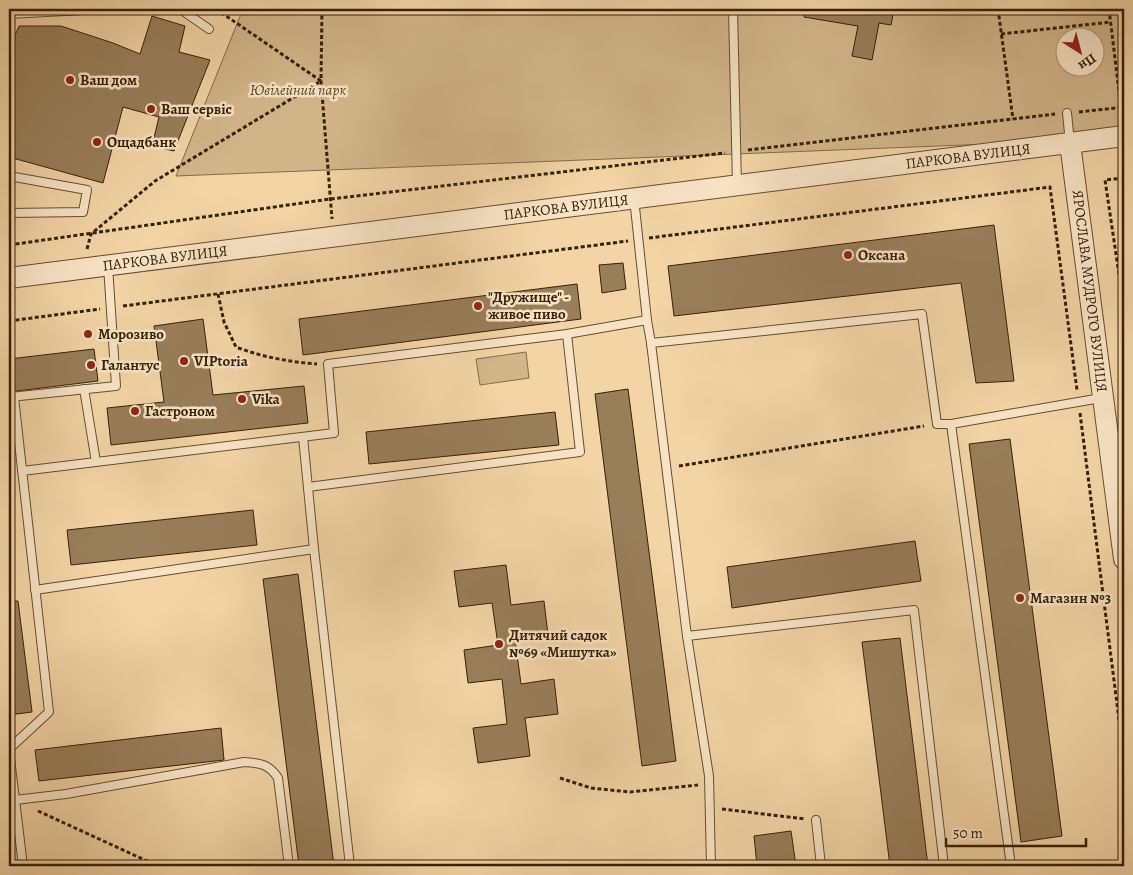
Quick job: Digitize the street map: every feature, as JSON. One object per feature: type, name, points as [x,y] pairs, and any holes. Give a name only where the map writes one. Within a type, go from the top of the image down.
[{"type":"street","name":"ПАРКОВА ВУЛИЦЯ","points":[[9,278],[1124,136]]},
{"type":"street","name":"ЯРОСЛАВА МУДРОГО ВУЛИЦЯ","points":[[1070,143],[1103,398],[1116,438],[1124,559]]},
{"type":"lane","points":[[9,14],[102,9]]},
{"type":"lane","points":[[180,9],[209,29]]},
{"type":"lane","points":[[734,9],[737,185]]},
{"type":"lane","points":[[1067,113],[1070,143]]},
{"type":"lane","points":[[9,176],[87,190],[83,212],[9,213]]},
{"type":"lane","points":[[634,198],[647,320],[687,636],[709,784],[711,866]]},
{"type":"lane","points":[[23,866],[9,749],[49,712],[22,471],[11,397],[116,386],[108,266]]},
{"type":"lane","points":[[651,343],[922,314],[938,424],[951,424],[1103,398]]},
{"type":"lane","points":[[22,471],[334,433],[328,364],[567,334],[647,320]]},
{"type":"lane","points":[[308,488],[580,452],[567,334]]},
{"type":"lane","points":[[84,389],[96,462]]},
{"type":"lane","points":[[951,424],[1011,866]]},
{"type":"lane","points":[[303,437],[350,866]]},
{"type":"lane","points":[[35,590],[314,549]]},
{"type":"lane","points":[[687,636],[914,610],[944,866]]},
{"type":"lane","points":[[15,800],[66,794],[244,762],[260,763],[272,768],[278,778],[289,866]]},
{"type":"lane","points":[[816,820],[821,866]]},
{"type":"path","points":[[216,9],[321,81]]},
{"type":"path","points":[[322,9],[321,81],[333,237]]},
{"type":"path","points":[[9,245],[330,199],[1012,119],[998,9]]},
{"type":"path","points":[[1109,9],[1121,108],[1124,107]]},
{"type":"path","points":[[1002,34],[1111,22]]},
{"type":"path","points":[[82,269],[91,234],[155,181],[321,81]]},
{"type":"path","points":[[1124,178],[1105,180],[1124,308]]},
{"type":"path","points":[[9,321],[1050,187],[1124,759]]},
{"type":"path","points":[[218,294],[224,322],[236,347],[254,354],[304,363],[328,364]]},
{"type":"path","points":[[666,468],[938,424]]},
{"type":"path","points":[[560,778],[591,788],[630,792],[709,784]]},
{"type":"path","points":[[15,800],[158,866]]},
{"type":"path","points":[[710,807],[816,820]]},
{"type":"green space","name":"Ювілейний парк","points":[[243,9],[1124,9],[1124,128],[1015,143],[176,176]]},
{"type":"green space","points":[[526,352],[529,378],[480,385],[476,359]]},
{"type":"building","points":[[805,9],[894,9],[891,25],[879,23],[872,60],[852,56],[858,26],[804,17]]},
{"type":"building","name":"Ваш дом","points":[[152,16],[185,26],[179,52],[210,60],[174,151],[152,146],[159,117],[123,107],[103,183],[9,157],[9,49],[19,26],[61,26],[140,54]]},
{"type":"building","points":[[994,225],[1014,381],[976,383],[961,283],[674,316],[668,266]]},
{"type":"building","points":[[623,263],[626,289],[602,293],[599,265]]},
{"type":"building","points":[[577,284],[581,319],[303,355],[299,319]]},
{"type":"building","points":[[203,319],[213,395],[304,386],[308,423],[111,445],[107,408],[164,402],[154,326]]},
{"type":"building","points":[[94,349],[98,381],[9,392],[9,359]]},
{"type":"building","points":[[628,389],[676,761],[642,766],[595,394]]},
{"type":"building","points":[[555,412],[559,445],[369,464],[366,432]]},
{"type":"building","points":[[1010,439],[1062,836],[1021,842],[969,444]]},
{"type":"building","points":[[253,510],[257,545],[71,565],[67,530]]},
{"type":"building","points":[[915,541],[921,581],[732,608],[727,567]]},
{"type":"building","points":[[506,565],[511,605],[544,601],[548,635],[515,639],[521,684],[554,679],[558,714],[525,718],[530,756],[478,763],[473,728],[507,724],[502,679],[468,683],[464,650],[498,645],[492,603],[459,607],[454,571]]},
{"type":"building","points":[[298,574],[334,866],[299,866],[263,579]]},
{"type":"building","points":[[9,601],[18,601],[32,712],[9,715]]},
{"type":"building","points":[[900,638],[928,866],[890,866],[862,642]]},
{"type":"building","points":[[221,728],[224,760],[39,781],[35,750]]},
{"type":"building","points":[[791,831],[796,866],[757,866],[754,836]]},
{"type":"place","name":"Ваш дом","points":[[70,80]]},
{"type":"place","name":"Ваш сервіс","points":[[151,109]]},
{"type":"place","name":"Ощадбанк","points":[[97,142]]},
{"type":"place","name":"Оксана","points":[[848,255]]},
{"type":"place","name":"\"Дружище\" - живое пиво","points":[[478,306]]},
{"type":"place","name":"Морозиво","points":[[88,334]]},
{"type":"place","name":"VIPtoria","points":[[184,361]]},
{"type":"place","name":"Галантус","points":[[91,365]]},
{"type":"place","name":"Vika","points":[[242,399]]},
{"type":"place","name":"Гастроном","points":[[135,411]]},
{"type":"place","name":"Магазин №3","points":[[1020,598]]},
{"type":"place","name":"Дитячий садок №69 «Мишутка»","points":[[499,644]]}]
